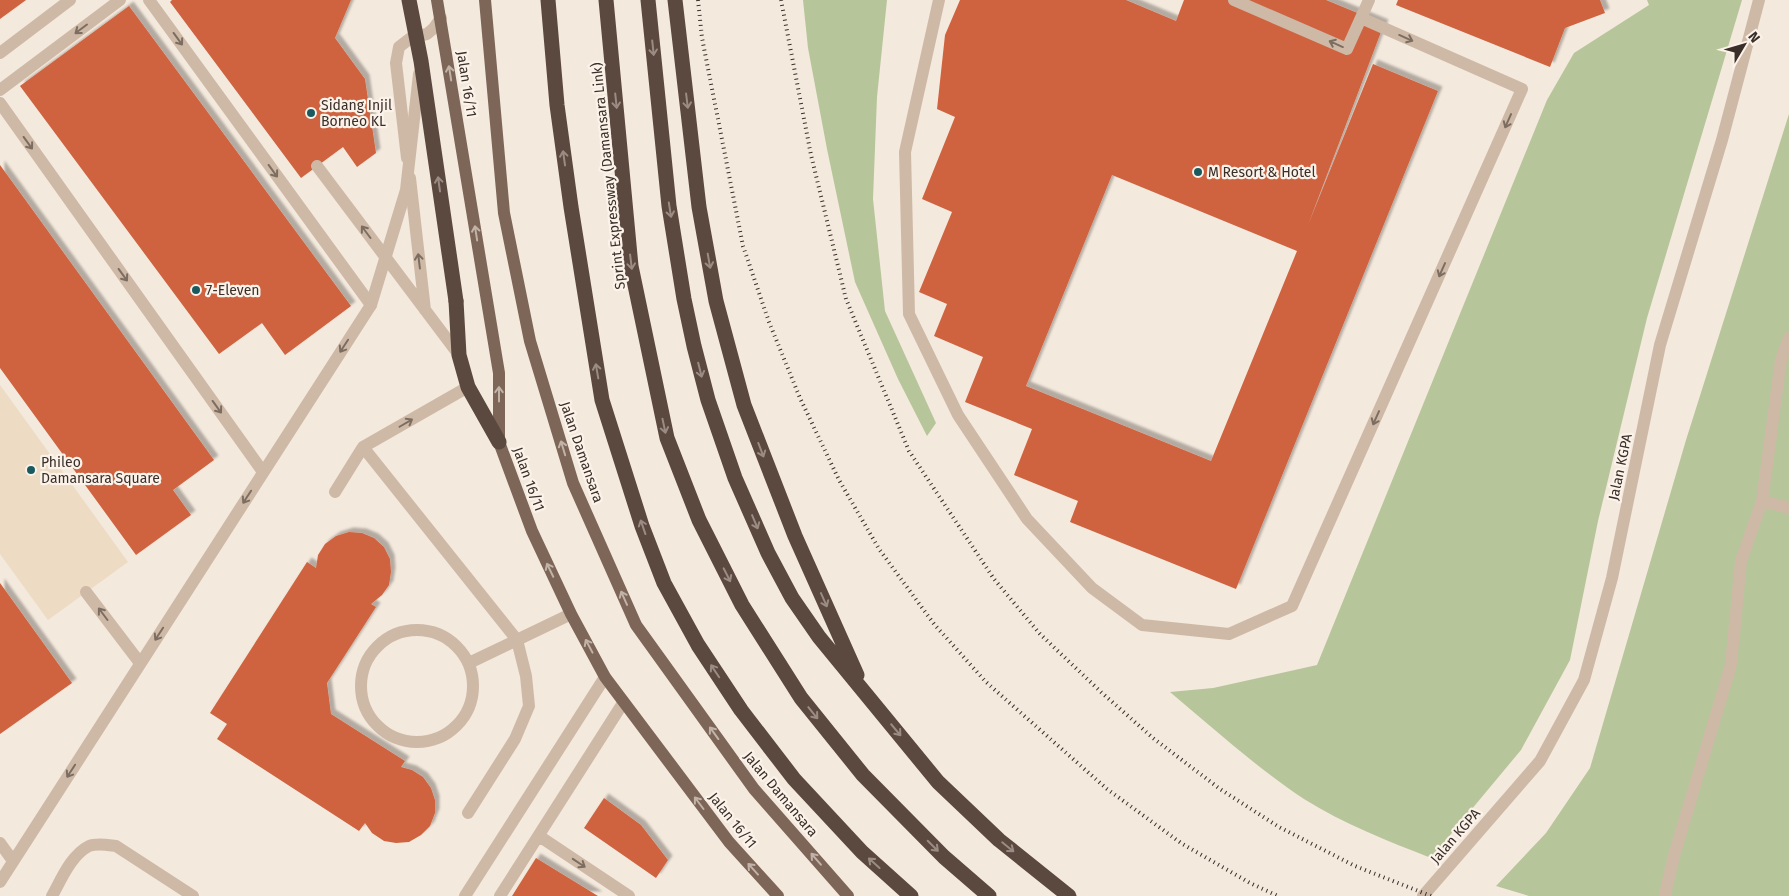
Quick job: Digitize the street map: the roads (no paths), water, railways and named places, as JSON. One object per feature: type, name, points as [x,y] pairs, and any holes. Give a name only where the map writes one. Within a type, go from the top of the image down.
[{"type":"highway","points":[[409,0],[421,61],[456,301],[459,354],[468,387],[499,442]]},
{"type":"highway","name":"Sprint Expressway (Damansara Link)","points":[[606,0],[631,266],[667,438],[699,520],[742,605],[801,698],[863,775],[944,856],[989,896]]},
{"type":"highway","points":[[648,0],[669,206],[684,298],[708,400],[735,478],[768,553],[798,606],[819,637],[938,782],[999,840],[1069,896]]},
{"type":"highway","points":[[676,0],[699,207],[716,301],[744,405],[795,536],[864,693]]},
{"type":"highway","points":[[548,1],[557,105],[571,207],[602,400],[642,526],[664,583],[698,645],[741,710],[794,779],[862,852],[911,896]]},
{"type":"main road","name":"Jalan 16/11","points":[[436,0],[441,18],[499,373],[499,442],[532,531],[605,677],[729,842],[778,896]]},
{"type":"main road","name":"Jalan Damansara","points":[[485,0],[504,213],[530,341],[573,483],[636,625],[754,789],[848,896]]},
{"type":"lane","points":[[0,52],[70,0]]},
{"type":"lane","points":[[0,90],[120,0]]},
{"type":"lane","points":[[149,0],[371,305]]},
{"type":"lane","points":[[939,0],[905,152],[909,314],[958,415],[1027,519],[1092,588],[1142,625],[1229,634],[1292,606],[1522,89],[1361,18]]},
{"type":"lane","points":[[1234,0],[1347,49],[1370,0]]},
{"type":"lane","name":"Jalan KGPA","points":[[1423,896],[1540,761],[1584,680],[1612,578],[1660,345],[1722,140],[1759,0]]},
{"type":"lane","points":[[425,310],[396,63],[399,47],[412,37],[426,34],[434,28],[441,18]]},
{"type":"lane","points":[[0,882],[371,305],[406,190],[421,61]]},
{"type":"lane","points":[[0,103],[263,472]]},
{"type":"lane","points":[[317,166],[459,354]]},
{"type":"lane","points":[[1666,896],[1675,852],[1731,665],[1740,560],[1762,501],[1781,360],[1789,338]]},
{"type":"lane","points":[[335,492],[364,447],[468,387]]},
{"type":"lane","points":[[364,447],[517,640],[526,676],[529,706],[514,739],[468,813]]},
{"type":"lane","points":[[1762,501],[1789,508]]},
{"type":"lane","points":[[86,592],[140,664]]},
{"type":"lane","points":[[469,663],[572,614]]},
{"type":"lane","points":[[411,629],[429,630],[446,637],[459,648],[469,663],[474,683],[471,702],[462,720],[448,733],[430,741],[410,742],[391,736],[375,725],[365,708],[360,691],[361,673],[368,656],[379,643],[394,633],[411,629]]},
{"type":"lane","points":[[465,896],[605,677]]},
{"type":"lane","points":[[500,896],[623,703]]},
{"type":"lane","points":[[539,836],[629,896]]},
{"type":"lane","points":[[0,844],[13,861]]},
{"type":"lane","points":[[52,896],[76,856],[89,846],[101,844],[116,846],[193,896]]},
{"type":"railway","points":[[698,0],[702,38],[743,246],[769,322],[800,398],[839,480],[879,549],[934,624],[986,682],[1107,789],[1181,843],[1250,883],[1278,896]]},
{"type":"railway","points":[[781,0],[811,155],[846,299],[909,451],[994,579],[1040,634],[1101,692],[1153,738],[1220,789],[1279,827],[1355,866],[1431,896]]},
{"type":"place","name":"Sidang Injil Borneo KL","points":[[311,113]]},
{"type":"place","name":"M Resort & Hotel","points":[[1198,172]]},
{"type":"place","name":"7-Eleven","points":[[196,290]]},
{"type":"place","name":"Phileo Damansara Square","points":[[31,470]]}]
